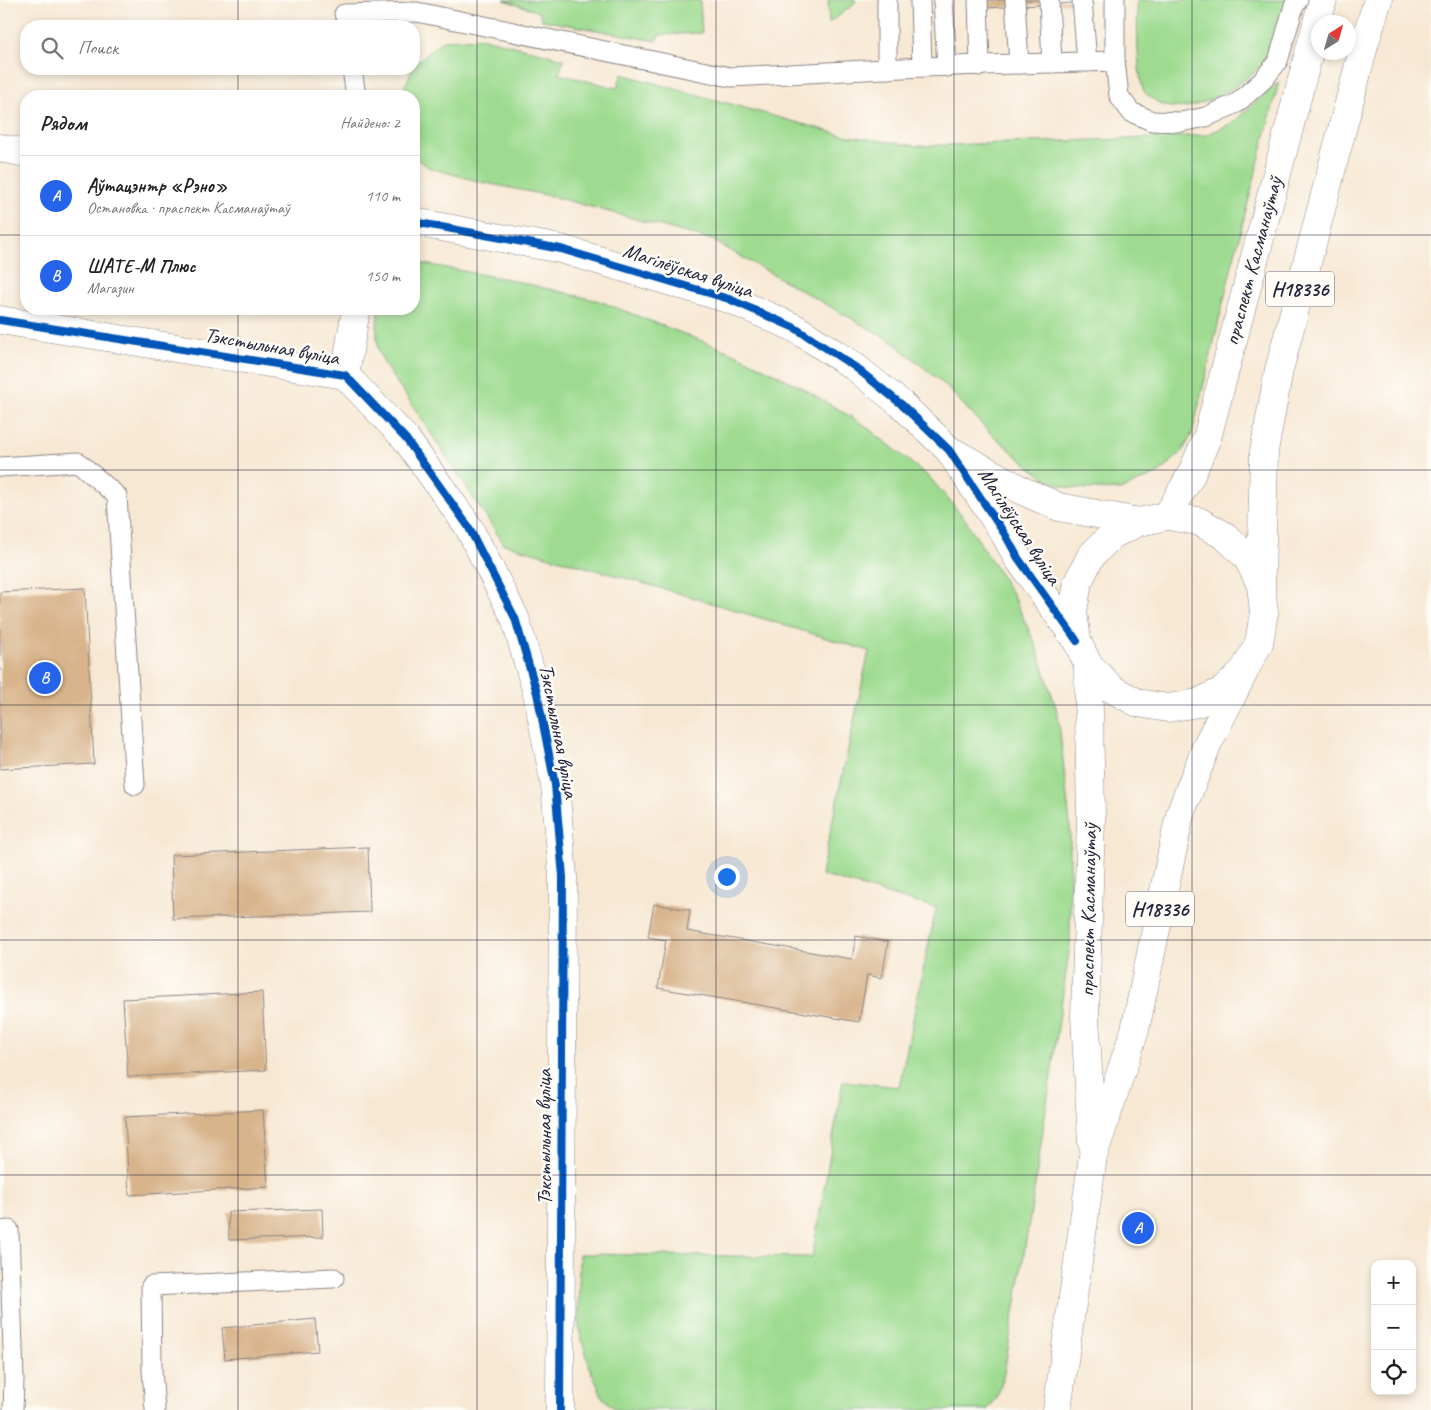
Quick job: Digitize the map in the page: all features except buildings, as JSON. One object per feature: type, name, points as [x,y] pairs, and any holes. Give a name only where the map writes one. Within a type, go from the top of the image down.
[{"type":"main road","name":"праспект Касманаўтаў","points":[[1167,516],[1192,475],[1207,438],[1323,0]]},
{"type":"main road","name":"праспект Касманаўтаў","points":[[1057,1410],[1093,1156],[1135,1030],[1180,814],[1207,744],[1259,642],[1264,613],[1261,585],[1264,451],[1279,370],[1365,42],[1378,0]]},
{"type":"main road","points":[[0,148],[20,152]]},
{"type":"main road","name":"Магілёўская вуліца","points":[[420,223],[561,249],[656,276],[737,303],[794,328],[855,367],[901,404],[949,450],[1082,653]]},
{"type":"main road","points":[[345,375],[355,315]]},
{"type":"main road","name":"Тэкстыльная вуліца","points":[[0,320],[345,375],[406,439],[468,526],[515,618],[537,693],[555,785],[563,877],[560,1410]]},
{"type":"main road","name":"Магілёўская вуліца","points":[[949,450],[1023,491],[1059,507],[1139,522]]},
{"type":"main road","name":"праспект Касманаўтаў","points":[[1093,1156],[1085,1016],[1091,818],[1082,653],[1073,612],[1078,582],[1091,556],[1112,535],[1139,522],[1167,516],[1198,521],[1225,536],[1247,557],[1261,585]]},
{"type":"main road","name":"праспект Касманаўтаў","points":[[1082,653],[1112,689],[1138,703],[1168,708],[1198,703],[1224,690],[1245,669]]},
{"type":"lane","points":[[887,69],[888,0]]},
{"type":"lane","points":[[920,0],[922,67]]},
{"type":"lane","points":[[944,0],[947,67]]},
{"type":"lane","points":[[978,0],[980,66]]},
{"type":"lane","points":[[1014,0],[1018,64]]},
{"type":"lane","points":[[1049,0],[1052,63]]},
{"type":"lane","points":[[1082,0],[1087,62]]},
{"type":"lane","points":[[1115,0],[1115,61],[1118,96],[1131,112],[1152,121],[1181,122],[1206,117],[1237,102],[1263,80],[1278,61],[1294,6],[1298,0]]},
{"type":"lane","points":[[343,13],[417,12],[730,77],[922,67],[1115,61]]},
{"type":"lane","points":[[353,75],[355,90]]},
{"type":"lane","points":[[0,467],[78,462],[117,496],[135,785]]},
{"type":"lane","points":[[0,1231],[9,1230],[14,1379],[13,1410]]},
{"type":"lane","points":[[155,1410],[152,1370],[151,1286],[334,1278]]},
{"type":"green space","points":[[504,0],[700,0],[702,33],[659,35],[656,41],[542,20],[539,12]]},
{"type":"green space","points":[[828,0],[856,0],[853,5],[829,23]]},
{"type":"green space","points":[[1137,0],[1288,0],[1269,57],[1256,70],[1230,90],[1214,98],[1183,107],[1168,107],[1148,95],[1141,83]]},
{"type":"green space","points":[[484,38],[564,59],[559,74],[617,88],[622,74],[842,135],[917,146],[1206,135],[1232,123],[1279,82],[1232,265],[1192,434],[1182,452],[1159,473],[1120,490],[1070,488],[1051,482],[1031,468],[987,430],[945,385],[893,342],[712,240],[551,196],[481,182],[430,168],[420,161],[420,90],[403,90],[410,75],[420,75],[420,60],[443,40]]},
{"type":"green space","points":[[420,263],[507,279],[599,301],[738,355],[799,386],[863,424],[930,478],[965,519],[1013,595],[1037,648],[1058,714],[1070,825],[1070,945],[1032,1205],[1004,1373],[997,1398],[987,1410],[616,1410],[603,1398],[591,1371],[579,1330],[579,1254],[812,1257],[843,1081],[899,1087],[936,908],[821,875],[869,651],[685,595],[504,544],[388,371],[380,353],[378,315],[420,315]]},
{"type":"cycle path","points":[[420,223],[561,249],[729,299],[795,328],[855,367],[901,404],[949,450],[1006,536],[1018,558],[1077,641]]},
{"type":"cycle path","points":[[0,320],[345,375],[406,439],[468,526],[515,618],[537,693],[555,785],[563,877],[560,1410]]},
{"type":"place","name":"ШАТЕ-М Плюс","points":[[45,678]]},
{"type":"place","name":"Аўтацэнтр «Рэно»","points":[[1138,1228]]}]
